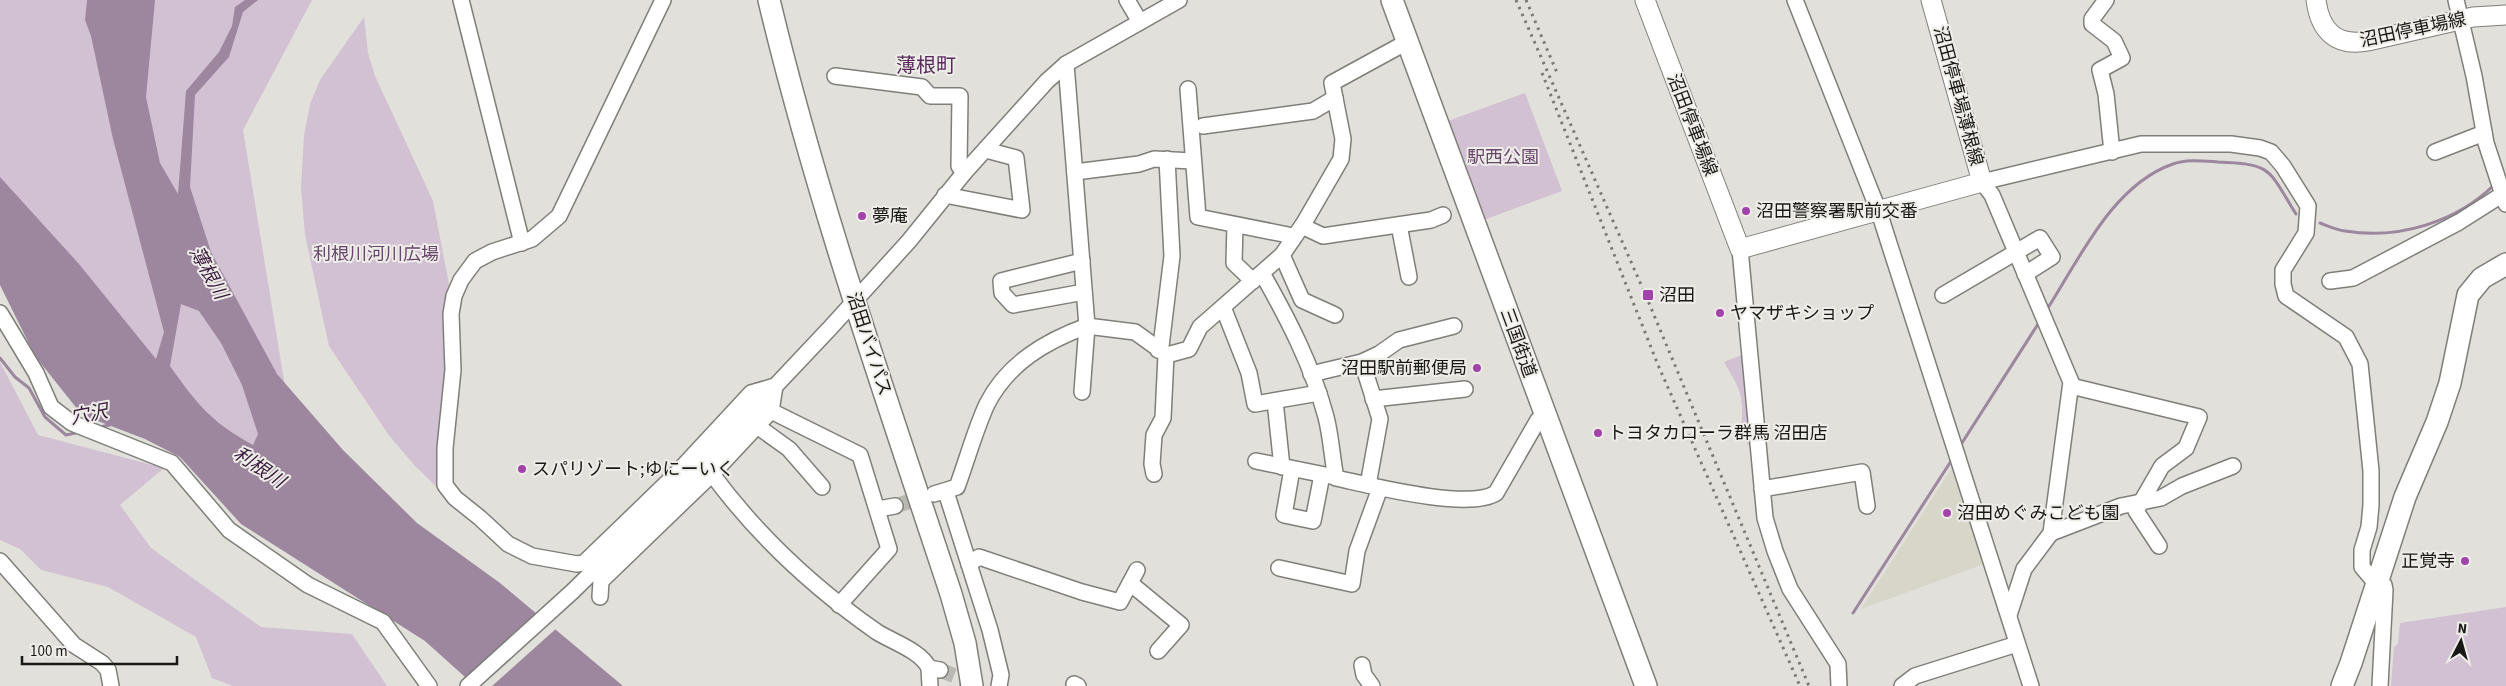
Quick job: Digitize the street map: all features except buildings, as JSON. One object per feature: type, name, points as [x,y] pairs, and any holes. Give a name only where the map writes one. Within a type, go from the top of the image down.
[{"type":"highway","name":"沼田バイパス","points":[[769,0],[786,69],[855,301],[951,594],[965,643],[972,686]]},
{"type":"highway","name":"三国街道","points":[[1392,0],[1646,686]]},
{"type":"highway","points":[[2342,686],[2405,497],[2437,422],[2450,383],[2468,295],[2482,278],[2506,264]]},
{"type":"main road","name":"沼田停車場線","points":[[1645,0],[1740,249]]},
{"type":"main road","name":"沼田停車場薄根線","points":[[1740,249],[1982,182],[1931,0]]},
{"type":"main road","name":"沼田停車場線","points":[[2316,0],[2319,20],[2323,25],[2338,39],[2352,43],[2461,20],[2506,14]]},
{"type":"street","points":[[461,0],[522,243]]},
{"type":"street","points":[[663,0],[558,216],[532,239],[492,252],[475,261],[467,269],[454,296],[452,314],[453,370],[446,448],[445,484],[455,498],[508,544],[532,556],[576,564],[584,563],[673,477],[751,394],[775,386]]},
{"type":"street","points":[[1127,0],[1140,22]]},
{"type":"street","points":[[468,686],[573,591],[699,467],[855,301],[909,240],[964,173],[1022,108],[1066,64],[1179,0]]},
{"type":"street","points":[[1795,0],[1879,212],[2031,686]]},
{"type":"street","points":[[2106,0],[2092,19],[2092,24],[2114,41],[2122,58],[2100,70],[2106,94],[2112,152]]},
{"type":"street","points":[[2330,281],[2353,278],[2504,199],[2484,133],[2474,76],[2456,0]]},
{"type":"street","points":[[999,686],[1001,675],[969,564],[940,493],[957,487],[988,404],[1015,367],[1030,353],[1047,343],[1087,326],[1135,332],[1162,352],[1189,349],[1200,327],[1282,255],[1302,226],[1341,159],[1343,139],[1332,83],[1336,78],[1407,42]]},
{"type":"street","points":[[1066,64],[1087,326],[1082,392]]},
{"type":"street","points":[[835,76],[922,87],[930,96],[960,96],[959,166],[964,173]]},
{"type":"street","points":[[1188,89],[1192,161],[1198,217],[1288,235],[1293,238]]},
{"type":"street","points":[[1203,126],[1313,112],[1335,98]]},
{"type":"street","points":[[2435,152],[2484,133]]},
{"type":"street","points":[[2009,615],[2024,569],[2051,533],[2071,386],[1992,195],[1982,182],[2141,144],[2250,145],[2271,152],[2283,166],[2308,206],[2306,233],[2283,270],[2283,284],[2286,296],[2297,306],[2346,337],[2360,364],[2371,471],[2369,527],[2362,550],[2362,567],[2367,574],[2384,585],[2386,590],[2380,686]]},
{"type":"street","points":[[945,195],[1022,210],[1016,158],[986,150]]},
{"type":"street","points":[[1075,172],[1139,164],[1154,159],[1192,161]]},
{"type":"street","points":[[1154,474],[1152,464],[1154,435],[1164,418],[1161,346],[1172,256],[1167,160]]},
{"type":"street","points":[[1302,226],[1323,236],[1431,220],[1442,215]]},
{"type":"street","points":[[1235,225],[1234,263],[1258,277],[1297,337],[1319,393],[1326,418],[1329,476],[1313,521],[1284,515],[1287,468],[1275,401]]},
{"type":"street","points":[[1399,225],[1409,277]]},
{"type":"street","points":[[1943,295],[2040,238],[2052,257],[2025,274]]},
{"type":"street","points":[[1740,249],[1766,518],[1775,550],[1795,598],[1838,664],[1839,686]]},
{"type":"street","points":[[1282,255],[1302,300],[1335,315]]},
{"type":"street","points":[[1082,261],[1000,281],[1002,293],[1013,305],[1084,292]]},
{"type":"street","points":[[1223,307],[1249,373],[1255,404],[1319,393]]},
{"type":"street","points":[[0,313],[36,373],[51,407],[72,423],[172,463],[229,530],[308,585],[384,622],[429,686]]},
{"type":"street","points":[[1311,374],[1362,362],[1379,354],[1399,340],[1454,326]]},
{"type":"street","points":[[1279,568],[1352,584],[1357,552],[1374,487],[1380,419],[1362,362]]},
{"type":"street","points":[[600,597],[599,579],[712,474],[771,411],[775,386]]},
{"type":"street","points":[[2071,386],[2199,417],[2186,448],[2162,466],[2138,503],[2136,511],[2160,546]]},
{"type":"street","points":[[1374,399],[1465,389]]},
{"type":"street","points":[[771,411],[860,455],[889,549],[839,605]]},
{"type":"street","points":[[1256,461],[1413,494],[1482,500],[1496,493],[1538,420],[1544,414]]},
{"type":"street","points":[[757,426],[789,449],[822,487]]},
{"type":"street","points":[[2051,533],[2121,506],[2160,498],[2182,486],[2233,466]]},
{"type":"street","points":[[1762,489],[1862,472],[1867,506]]},
{"type":"street","points":[[712,474],[740,512],[839,605],[888,639],[925,660],[935,669],[930,686]]},
{"type":"street","points":[[878,510],[895,506]]},
{"type":"street","points":[[969,564],[979,557],[1082,592],[1120,602],[1134,577],[1181,625],[1158,651]]},
{"type":"street","points":[[0,561],[74,645],[102,663],[108,670],[111,686]]},
{"type":"street","points":[[1902,686],[1915,676],[2018,644]]},
{"type":"street","points":[[1362,665],[1364,675],[1372,686]]},
{"type":"shaded area","name":"沼田めぐみこども園","points":[[1955,463],[1987,563],[1861,609]]},
{"type":"green space","points":[[0,0],[312,0],[243,130],[310,539],[0,237]]},
{"type":"green space","name":"利根川河川広場","points":[[364,17],[368,53],[375,76],[433,201],[451,295],[444,494],[415,466],[388,434],[329,346],[305,235],[301,187],[304,136],[310,104],[320,80]]},
{"type":"green space","name":"駅西公園","points":[[1525,93],[1562,191],[1481,221],[1445,122]]},
{"type":"green space","points":[[1747,353],[1753,452],[1742,430],[1740,392],[1724,362]]},
{"type":"green space","points":[[0,362],[38,435],[164,468],[120,505],[151,548],[261,627],[352,634],[387,686],[233,686],[212,678],[196,637],[108,587],[41,570],[20,549],[0,540]]},
{"type":"green space","points":[[2506,607],[2506,686],[2391,686],[2394,647],[2398,644],[2400,623]]},
{"type":"water","points":[[87,0],[155,0],[146,97],[160,163],[178,194],[186,91],[219,52],[232,26],[235,7],[245,0],[258,0],[243,12],[229,57],[195,95],[190,187],[211,252],[277,374],[343,450],[417,523],[500,583],[623,686],[475,686],[425,641],[241,524],[180,457],[145,439],[82,415],[35,356],[0,285],[0,177],[79,264],[156,359],[164,332],[113,139],[91,36],[85,20]],"holes":[[[181,304],[199,311],[221,343],[242,385],[258,434],[253,445],[238,437],[215,420],[197,402],[170,366]]]},
{"type":"pier","points":[[539,612],[558,627],[492,686],[471,686]]},
{"type":"waterway","points":[[2046,311],[2099,226],[2115,206],[2151,174],[2173,164],[2184,161],[2201,161],[2236,163],[2259,167],[2274,178],[2296,214]]},
{"type":"waterway","points":[[2320,223],[2332,228],[2365,233],[2406,230],[2426,225],[2463,209],[2495,184]]},
{"type":"waterway","points":[[1960,446],[2040,321]]},
{"type":"waterway","name":"穴沢","points":[[0,358],[15,377],[29,388],[45,417],[66,435],[80,432]]},
{"type":"waterway","name":"穴沢","points":[[100,427],[114,424]]},
{"type":"waterway","points":[[1853,613],[1953,458]]},
{"type":"tunnel","points":[[895,506],[927,496]]},
{"type":"tunnel","points":[[940,670],[978,685]]},
{"type":"railway","points":[[1516,0],[1646,296],[1809,686]]},
{"type":"railway","points":[[1526,0],[1558,75]]},
{"type":"railway","points":[[1542,73],[1658,365],[1800,686]]},
{"type":"place","name":"沼田警察署駅前交番","points":[[1746,211]]},
{"type":"place","name":"夢庵","points":[[862,216]]},
{"type":"place","name":"沼田","points":[[1648,295]]},
{"type":"place","name":"ヤマザキショップ","points":[[1720,313]]},
{"type":"place","name":"沼田駅前郵便局","points":[[1477,368]]},
{"type":"place","name":"トヨタカローラ群馬 沼田店","points":[[1598,433]]},
{"type":"place","name":"スパリゾート;ゆにーいく","points":[[522,469]]},
{"type":"place","name":"沼田めぐみこども園","points":[[1947,513]]},
{"type":"place","name":"正覚寺","points":[[2465,561]]},
{"type":"district","name":"薄根町","points":[[926,66]]},
{"type":"water label","name":"薄根川","points":[[208,273]]},
{"type":"water label","name":"利根川","points":[[259,468]]}]
